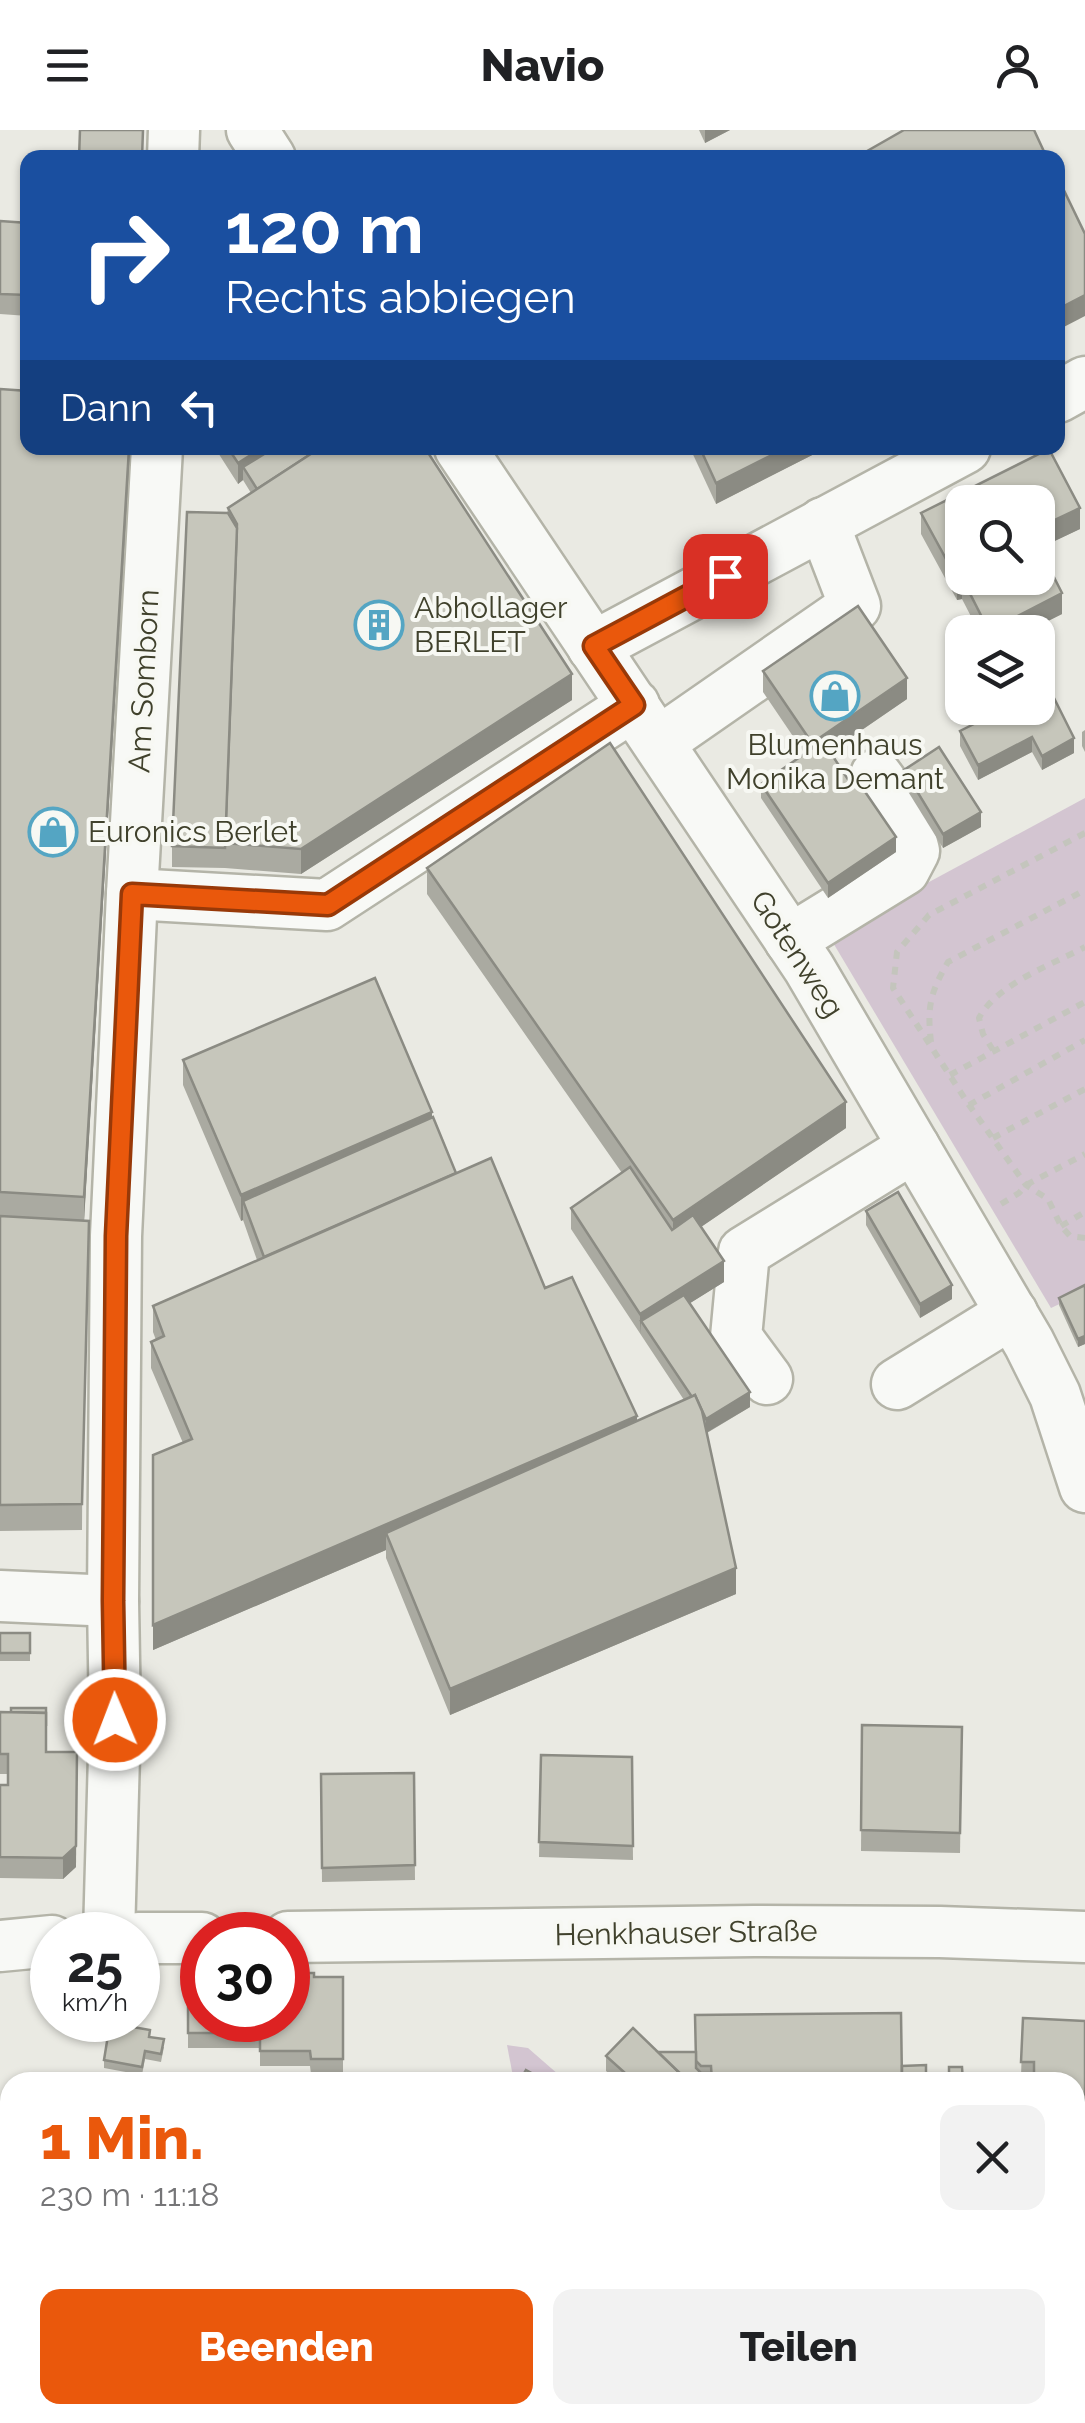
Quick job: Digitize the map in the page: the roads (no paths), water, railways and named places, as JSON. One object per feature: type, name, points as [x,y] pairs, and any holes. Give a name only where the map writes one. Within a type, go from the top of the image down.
[{"type":"street","name":"Am Somborn","points":[[110,1912],[115,1720],[116,1236],[157,455]]},
{"type":"street","name":"Gotenweg","points":[[465,455],[810,968],[1030,1343],[1081,1462]]},
{"type":"street","points":[[594,646],[951,455]]},
{"type":"street","points":[[132,894],[328,905],[855,606],[823,523]]},
{"type":"street","points":[[790,940],[904,870],[914,850],[904,813],[876,775]]},
{"type":"street","points":[[767,1378],[736,1337],[744,1252],[914,1147]]},
{"type":"street","points":[[897,1384],[1012,1314]]},
{"type":"street","points":[[0,1596],[113,1601]]},
{"type":"street","name":"Henkhauser Straße","points":[[310,1937],[920,1931],[1085,1937]]},
{"type":"street","points":[[0,1946],[30,1943]]},
{"type":"place","name":"Abhollager BERLET","points":[[379,625]]},
{"type":"place","name":"Blumenhaus Monika Demant","points":[[835,696]]},
{"type":"place","name":"Euronics Berlet","points":[[53,832]]}]
